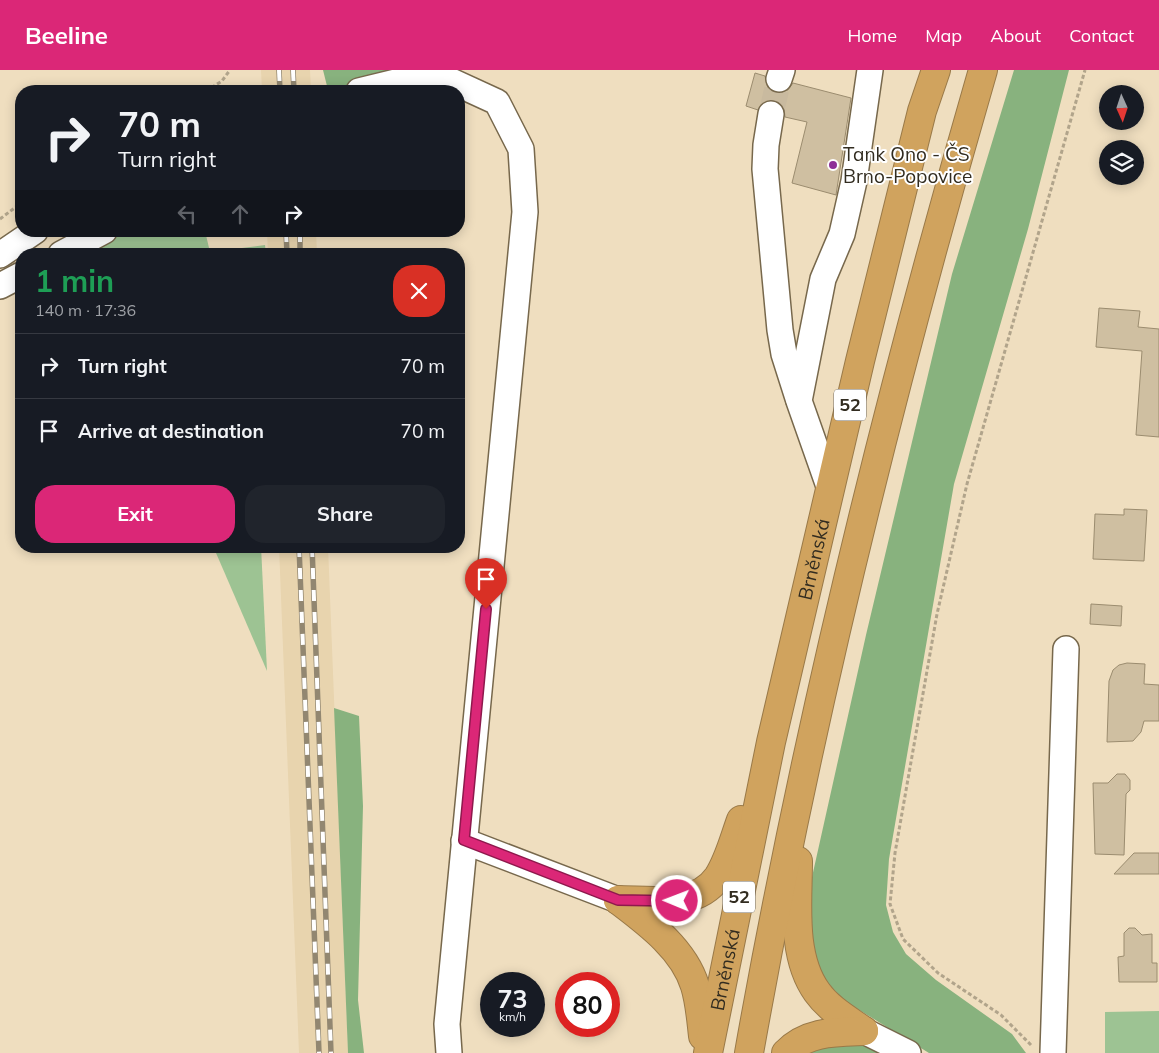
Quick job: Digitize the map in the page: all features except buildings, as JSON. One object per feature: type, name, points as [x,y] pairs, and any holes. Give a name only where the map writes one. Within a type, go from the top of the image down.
[{"type":"highway","name":"Brněnská","points":[[707,1053],[770,742],[922,111],[936,70]]},
{"type":"highway","points":[[951,182],[984,70]]},
{"type":"highway","points":[[951,182],[999,70]]},
{"type":"highway","name":"Brněnská","points":[[750,1053],[799,789],[880,450],[951,182]]},
{"type":"highway","points":[[618,900],[677,901],[696,895],[712,884],[724,866],[770,742]]},
{"type":"highway","points":[[799,789],[798,921],[804,961],[810,980],[824,1000],[838,1013],[864,1031]]},
{"type":"highway","points":[[618,900],[645,920],[666,942],[691,974],[698,997],[707,1053]]},
{"type":"highway","points":[[786,1053],[797,1043],[810,1037],[864,1031]]},
{"type":"street","points":[[799,401],[824,279],[842,234],[852,190],[860,150],[864,97],[870,70]]},
{"type":"street","points":[[383,85],[416,77],[449,80],[460,85]]},
{"type":"street","points":[[449,1053],[447,1024],[525,212],[521,149],[497,102],[465,87]]},
{"type":"street","points":[[772,114],[766,145],[765,169],[780,330],[784,354],[830,489]]},
{"type":"street","points":[[0,255],[26,237]]},
{"type":"street","points":[[72,248],[93,237]]},
{"type":"street","points":[[0,286],[15,278]]},
{"type":"street","points":[[1043,1051],[1066,649]]},
{"type":"street","points":[[464,840],[618,900]]},
{"type":"street","points":[[864,1031],[908,1053]]},
{"type":"path","points":[[216,85],[222,81],[230,70]]},
{"type":"path","points":[[1043,1051],[1001,1015],[938,973],[903,939],[890,904],[895,853],[937,614],[967,484],[1085,70]]},
{"type":"path","points":[[0,219],[15,208]]},
{"type":"shaded area","points":[[261,70],[310,70],[311,85],[262,85]]},
{"type":"shaded area","points":[[267,237],[316,237],[317,248],[268,248]]},
{"type":"shaded area","points":[[279,553],[328,553],[348,1053],[299,1053]]},
{"type":"green space","points":[[323,70],[411,70],[349,85],[327,85]]},
{"type":"green space","points":[[1014,70],[1069,70],[1028,229],[954,484],[889,859],[886,905],[893,932],[906,954],[936,980],[1012,1034],[1026,1053],[929,1053],[843,1000],[822,976],[810,941],[810,886],[866,635],[952,274]]},
{"type":"green space","points":[[105,237],[206,237],[209,248],[89,248]]},
{"type":"green space","points":[[265,245],[265,248],[241,248]]},
{"type":"green space","points":[[216,553],[261,553],[267,671]]},
{"type":"green space","points":[[334,708],[359,716],[363,806],[358,1000],[364,1053],[348,1053]]},
{"type":"green space","points":[[1159,1011],[1159,1053],[1105,1053],[1105,1012]]},
{"type":"green space","points":[[821,1044],[862,1044],[882,1053],[801,1053]]},
{"type":"tunnel","points":[[771,114],[779,79]]},
{"type":"railway","points":[[279,70],[280,85]]},
{"type":"railway","points":[[293,70],[294,85]]},
{"type":"railway","points":[[286,237],[287,248]]},
{"type":"railway","points":[[300,237],[300,248]]},
{"type":"railway","points":[[299,553],[319,1053]]},
{"type":"railway","points":[[312,553],[331,1053]]},
{"type":"place","name":"Tank Ono - ČS Brno-Popovice","points":[[833,165]]},
{"type":"route","points":[[486,609],[464,840],[618,900],[677,901]]}]
